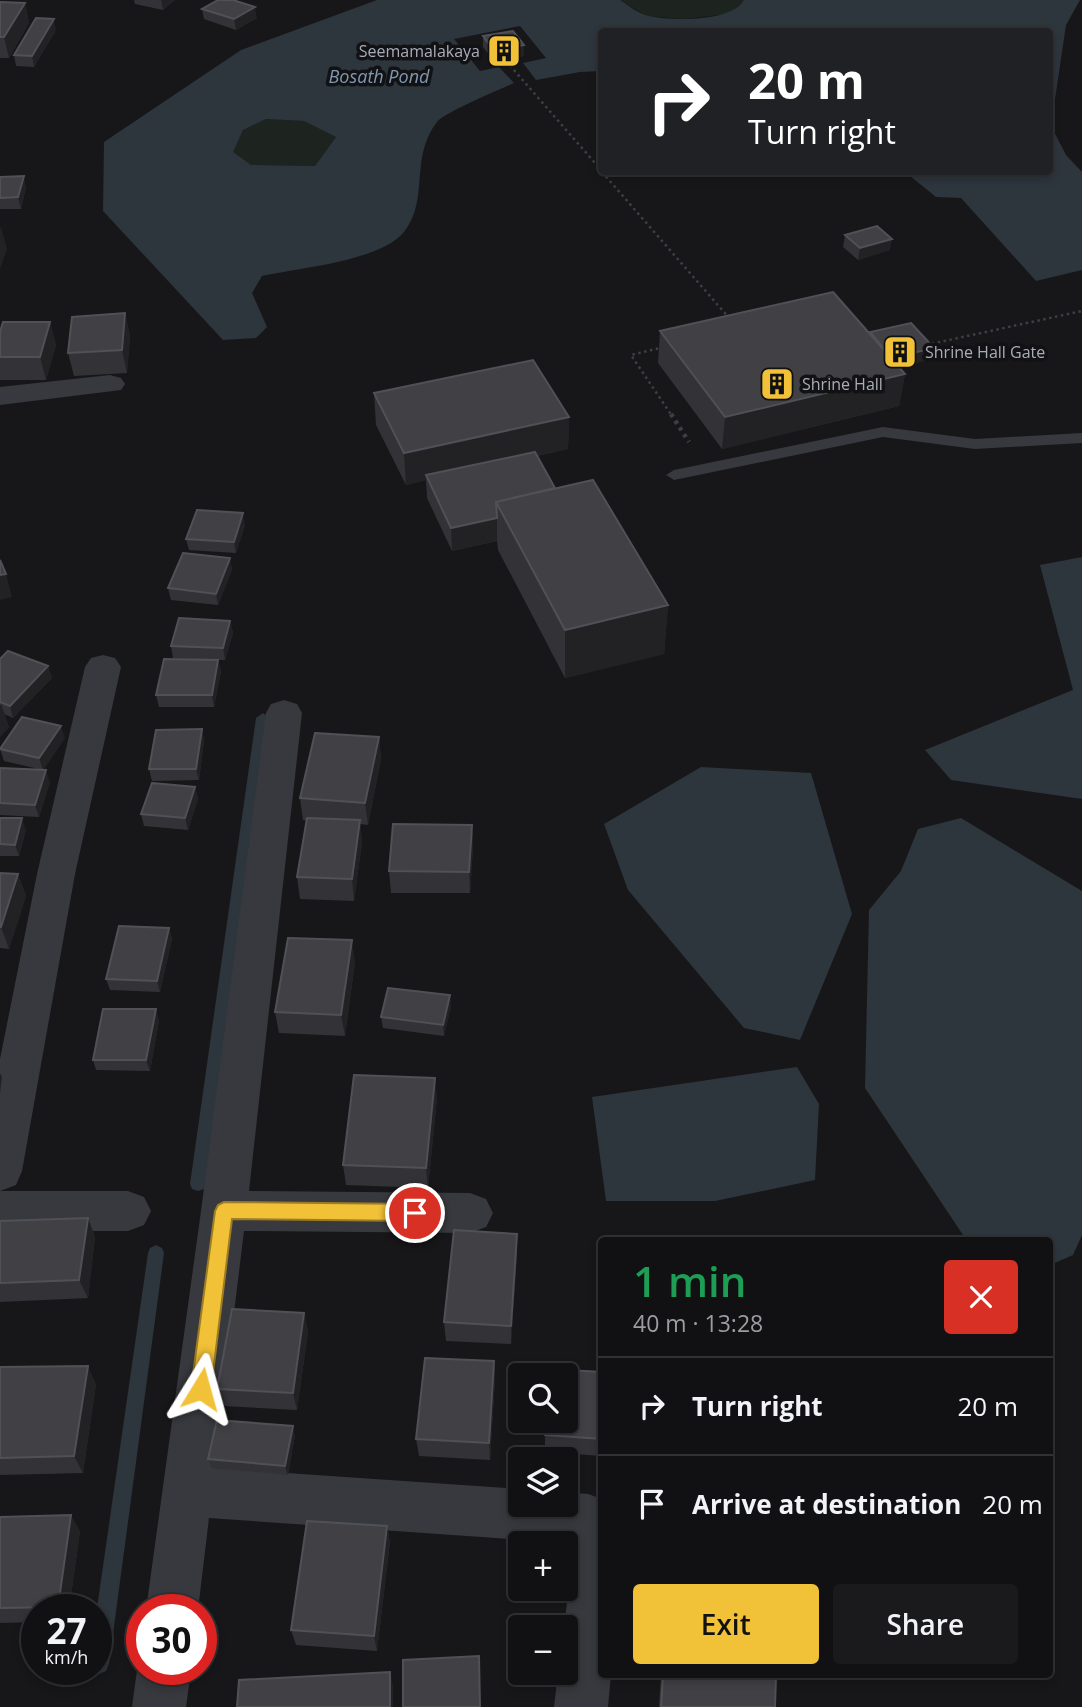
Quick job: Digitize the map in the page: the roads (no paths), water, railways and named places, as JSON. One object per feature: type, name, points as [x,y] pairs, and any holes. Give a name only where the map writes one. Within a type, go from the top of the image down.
[{"type":"street","points":[[0,396],[110,384]]},
{"type":"street","points":[[0,1171],[56,874],[103,667]]},
{"type":"street","points":[[174,1594],[224,1211],[284,713]]},
{"type":"street","points":[[0,1211],[128,1211]]},
{"type":"street","points":[[224,1211],[470,1213]]},
{"type":"street","points":[[187,1491],[588,1519],[597,1567],[581,1707]]},
{"type":"street","points":[[159,1707],[162,1685]]},
{"type":"lane","points":[[674,475],[883,432],[975,444],[1082,438]]},
{"type":"water","name":"Bosath Pond","points":[[377,0],[620,0],[645,15],[686,19],[715,16],[737,7],[744,0],[1080,0],[1066,25],[1053,113],[1053,28],[598,28],[598,71],[536,80],[523,63],[546,58],[520,26],[454,39],[480,71],[499,67],[514,83],[461,107],[437,122],[424,150],[412,219],[404,232],[393,242],[358,257],[262,276],[252,293],[267,327],[256,338],[223,340],[103,211],[104,142],[241,50]],"holes":[[[266,119],[304,121],[336,137],[315,166],[251,165],[233,152],[243,130]]]},
{"type":"water","name":"Bosath Pond","points":[[1053,130],[1066,155],[1082,172],[1082,270],[1036,281],[961,198],[936,197],[910,176],[1053,175]]},
{"type":"water","points":[[1082,557],[1082,799],[951,780],[925,750],[1073,690],[1040,565]]},
{"type":"water","points":[[701,767],[811,773],[852,914],[800,1040],[744,1028],[628,890],[604,824]]},
{"type":"water","points":[[961,818],[1082,891],[1082,1235],[1073,1255],[1053,1264],[1053,1237],[964,1237],[865,1088],[869,910],[901,871],[918,829]]},
{"type":"water","points":[[797,1067],[819,1104],[815,1180],[715,1201],[606,1201],[592,1097]]},
{"type":"waterway","points":[[198,1184],[263,718]]},
{"type":"waterway","points":[[109,1594],[156,1253]]},
{"type":"place","name":"Seemamalakaya","points":[[504,51]]},
{"type":"place","name":"Shrine Hall Gate","points":[[900,352]]},
{"type":"place","name":"Shrine Hall","points":[[777,384]]}]
